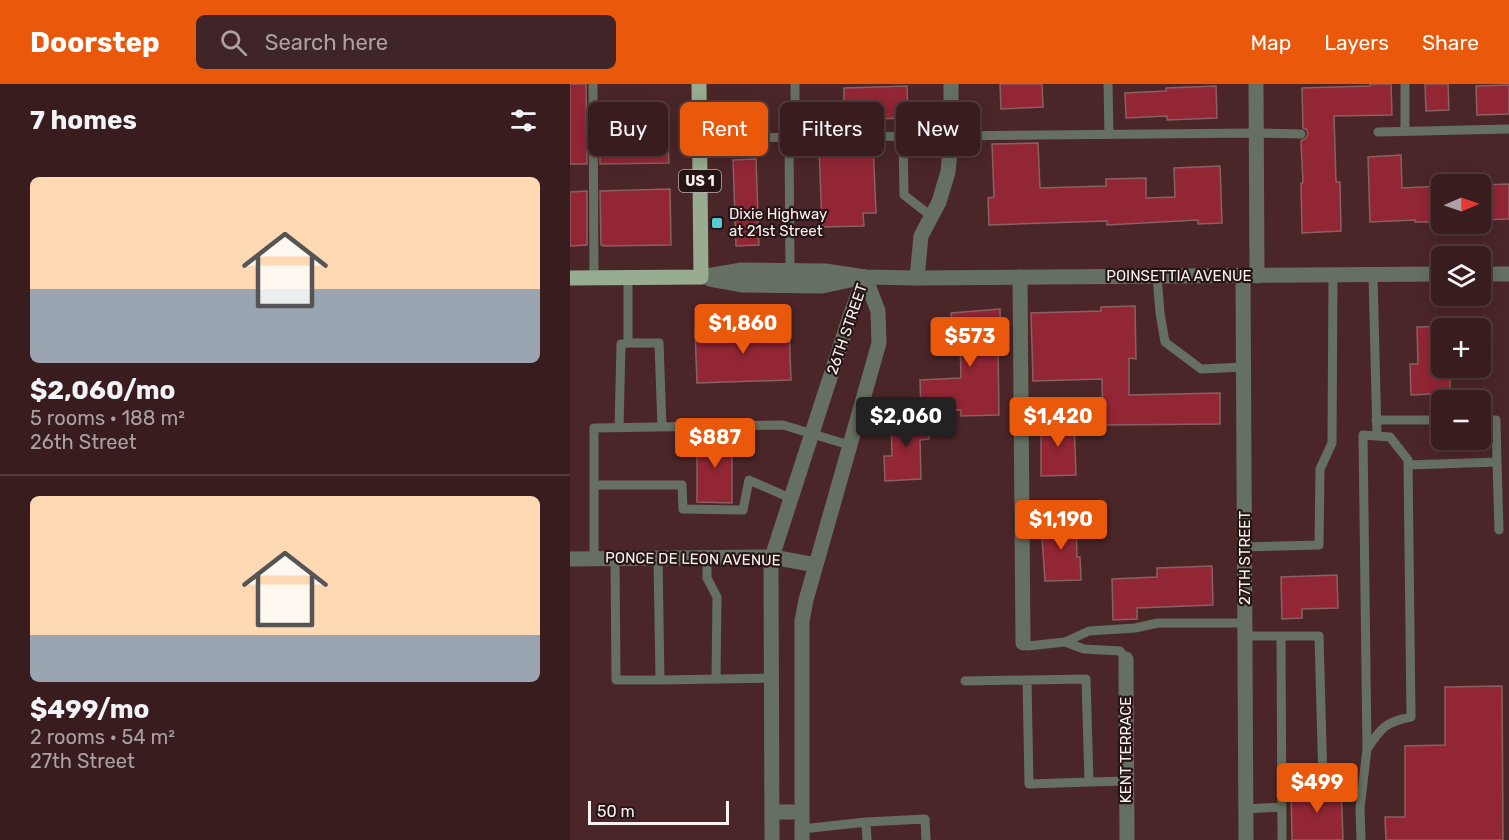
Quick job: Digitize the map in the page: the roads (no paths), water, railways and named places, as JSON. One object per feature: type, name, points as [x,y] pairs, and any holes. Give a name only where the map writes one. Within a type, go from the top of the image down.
[{"type":"main road","name":"US 1","points":[[699,84],[699,102]]},
{"type":"main road","name":"US 1","points":[[699,156],[701,277]]},
{"type":"main road","points":[[570,278],[701,277]]},
{"type":"street","points":[[951,84],[951,102]]},
{"type":"street","name":"27TH STREET","points":[[1246,840],[1244,367],[1250,276],[1256,84]]},
{"type":"street","points":[[916,278],[921,236],[939,202],[948,172],[949,156]]},
{"type":"street","points":[[701,277],[742,270],[825,270],[865,277]]},
{"type":"street","name":"POINSETTIA AVENUE","points":[[865,277],[1431,274]]},
{"type":"street","points":[[1491,274],[1509,274]]},
{"type":"street","points":[[701,277],[743,285],[822,286],[865,277]]},
{"type":"street","name":"26TH STREET","points":[[772,840],[772,557],[850,316],[865,277]]},
{"type":"street","name":"26TH STREET","points":[[802,835],[802,621],[879,343],[878,312],[865,277]]},
{"type":"street","points":[[1020,277],[1023,643]]},
{"type":"street","name":"PONCE DE LEON AVENUE","points":[[570,559],[772,557],[816,565]]},
{"type":"street","name":"KENT TERRACE","points":[[1126,659],[1127,840]]},
{"type":"street","points":[[772,812],[802,812]]},
{"type":"lane","points":[[593,84],[594,278]]},
{"type":"lane","points":[[794,102],[795,84]]},
{"type":"lane","points":[[1108,84],[1109,134]]},
{"type":"lane","points":[[1405,84],[1405,130]]},
{"type":"lane","points":[[1378,132],[1509,129]]},
{"type":"lane","points":[[980,135],[1301,134]]},
{"type":"lane","points":[[790,270],[792,156]]},
{"type":"lane","points":[[903,156],[904,195],[931,216]]},
{"type":"lane","points":[[1244,547],[1319,545],[1320,470],[1332,443],[1333,275]]},
{"type":"lane","points":[[1373,275],[1377,436]]},
{"type":"lane","points":[[1157,276],[1165,342],[1201,369],[1244,367]]},
{"type":"lane","points":[[628,278],[628,343]]},
{"type":"lane","points":[[619,428],[621,344],[628,343],[659,343],[662,427]]},
{"type":"lane","points":[[1376,420],[1431,420]]},
{"type":"lane","points":[[1491,420],[1496,420],[1499,530]]},
{"type":"lane","points":[[594,558],[594,428],[783,425],[849,445]]},
{"type":"lane","points":[[1361,840],[1360,808],[1367,749],[1363,435],[1390,437],[1408,460],[1411,717],[1395,720],[1380,730],[1367,749]]},
{"type":"lane","points":[[1408,465],[1497,462]]},
{"type":"lane","points":[[594,485],[682,485],[683,509],[743,510],[749,480],[790,498]]},
{"type":"lane","points":[[615,558],[616,680],[771,678]]},
{"type":"lane","points":[[658,558],[660,680]]},
{"type":"lane","points":[[707,558],[707,578],[717,597],[716,679]]},
{"type":"lane","points":[[1023,643],[1028,646],[1065,642],[1089,631],[1135,628],[1158,623],[1245,629],[1281,636],[1319,636],[1323,783],[1282,784]]},
{"type":"lane","points":[[1281,636],[1282,840]]},
{"type":"lane","points":[[1065,642],[1084,649],[1120,651],[1126,659]]},
{"type":"lane","points":[[965,681],[1086,679],[1089,782]]},
{"type":"lane","points":[[1027,680],[1029,784],[1126,781]]},
{"type":"lane","points":[[1246,809],[1282,807]]},
{"type":"lane","points":[[802,835],[866,822],[926,819],[927,840]]},
{"type":"lane","points":[[866,822],[867,840]]},
{"type":"place","name":"Dixie Highway at 21st Street","points":[[717,223]]}]
